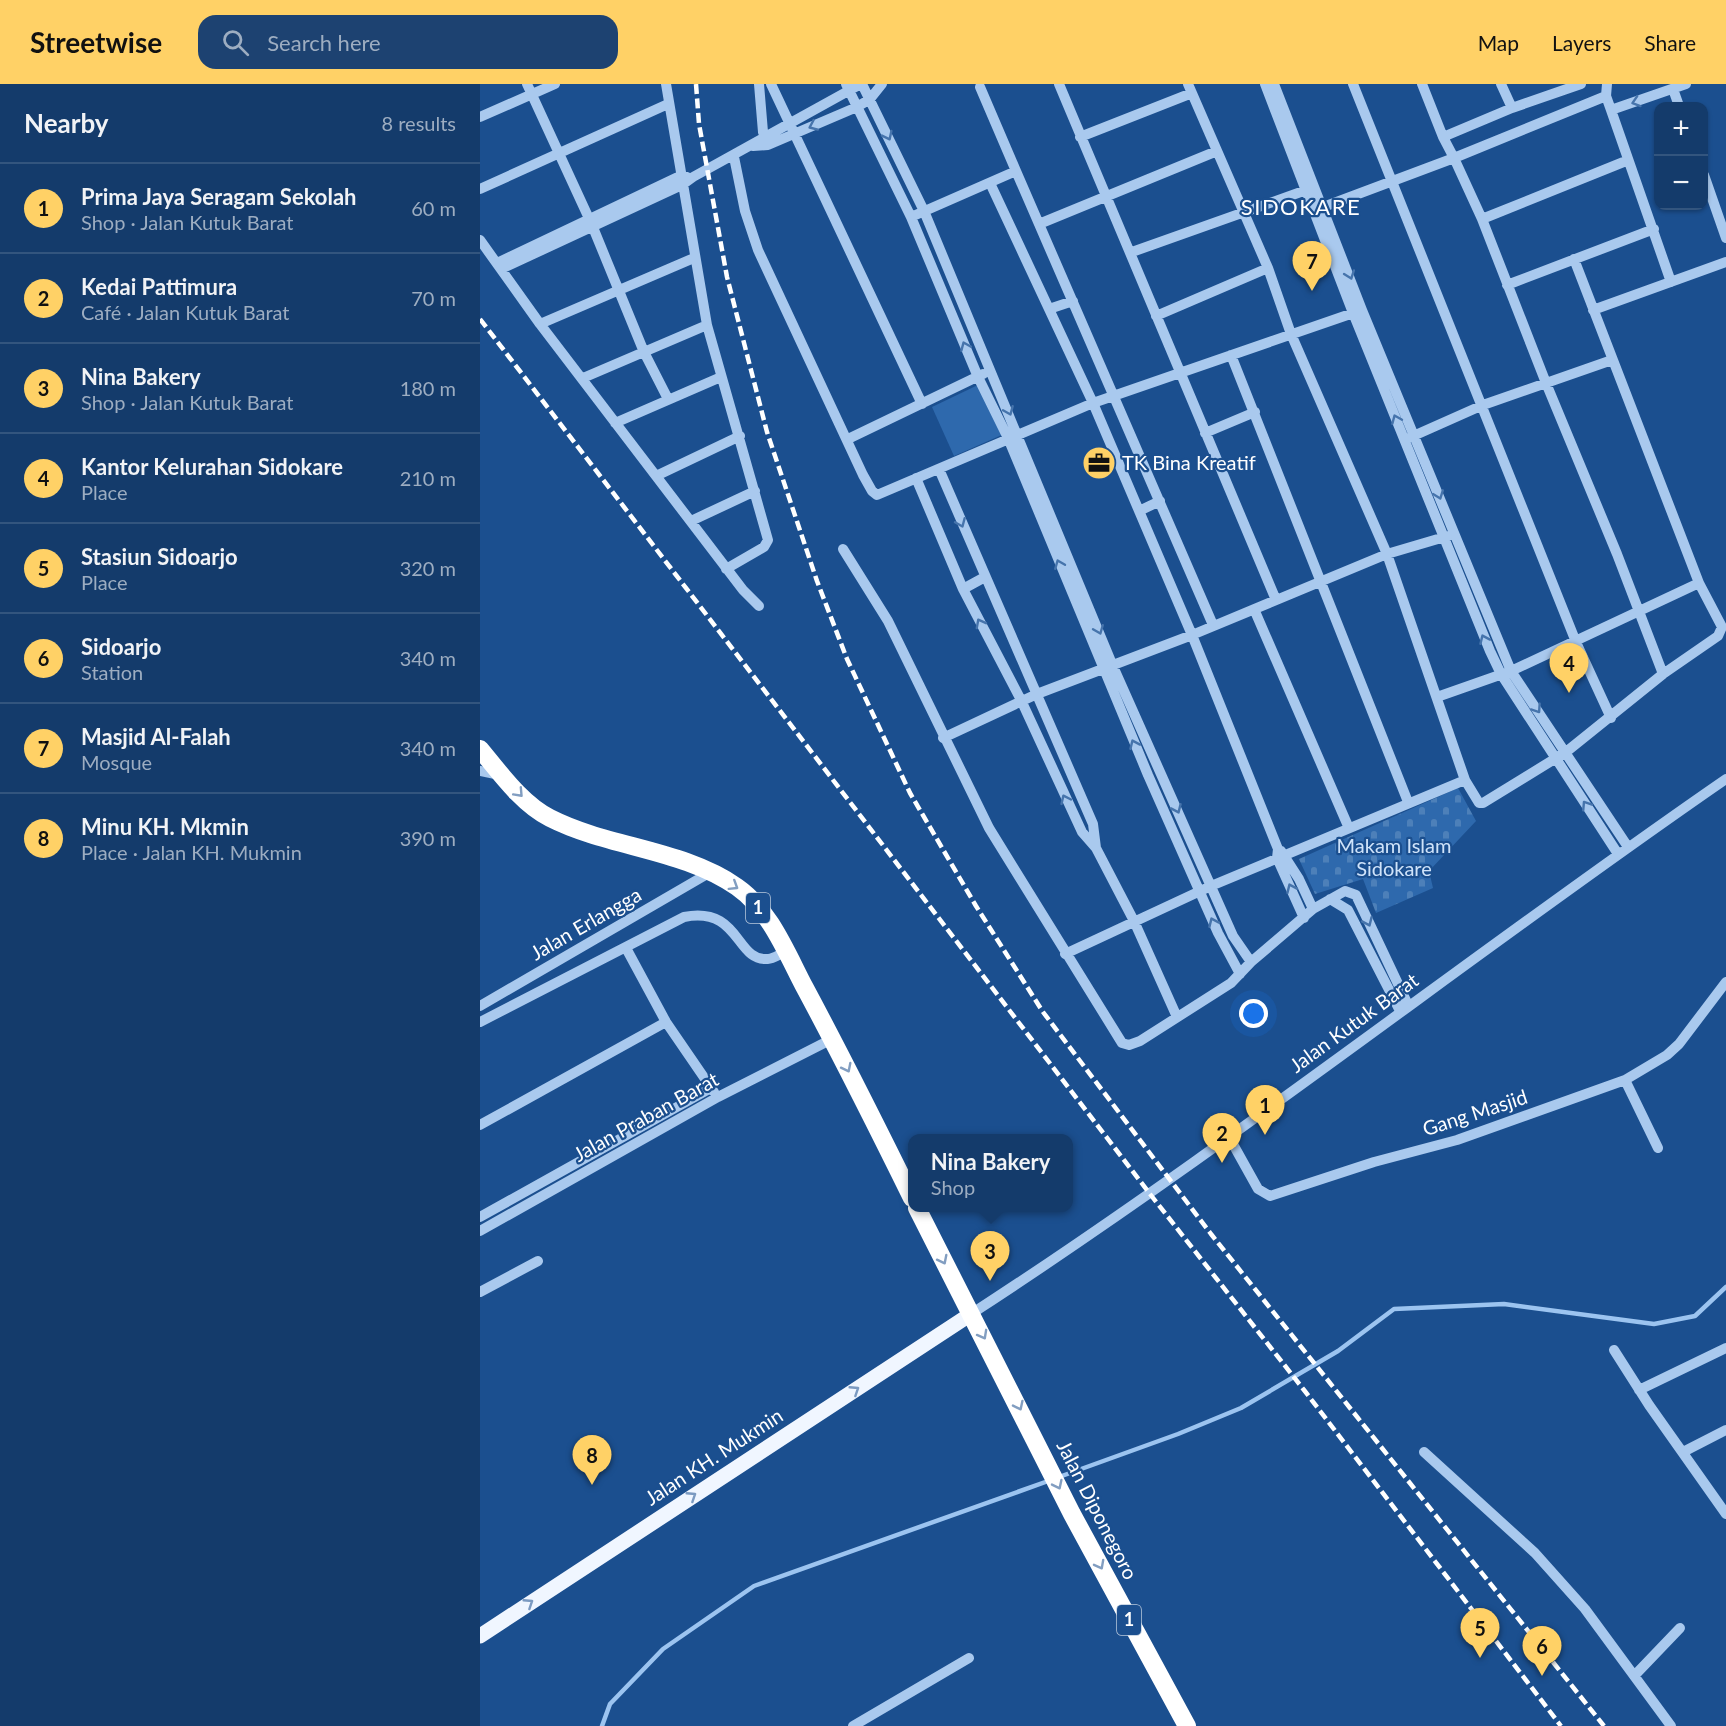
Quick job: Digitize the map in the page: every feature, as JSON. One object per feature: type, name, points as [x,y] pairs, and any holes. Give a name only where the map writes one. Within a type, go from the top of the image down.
[{"type":"highway","name":"1","points":[[480,749],[527,801],[549,818],[709,873],[737,887],[753,901],[785,952],[832,1039],[908,1189]]},
{"type":"highway","name":"1","points":[[919,1212],[971,1314]]},
{"type":"highway","name":"Jalan Diponegoro","points":[[971,1314],[1072,1514],[1186,1726]]},
{"type":"main road","name":"Jalan KH. Mukmin","points":[[480,1635],[971,1314]]},
{"type":"street","points":[[480,117],[529,89],[555,84]]},
{"type":"street","points":[[666,84],[707,325],[756,491],[768,540],[764,547],[726,569]]},
{"type":"street","points":[[759,84],[767,141]]},
{"type":"street","points":[[771,84],[922,404]]},
{"type":"street","points":[[793,130],[848,88],[862,84],[924,211],[1019,434],[1101,669],[1200,891],[1240,974]]},
{"type":"street","points":[[499,266],[590,221],[693,177],[752,146],[857,107],[870,99],[882,84]]},
{"type":"street","points":[[1059,84],[1080,137],[1132,252],[1156,316],[1276,600]]},
{"type":"street","points":[[1264,84],[1319,209],[1410,438],[1448,536],[1468,603],[1506,673],[1561,755],[1628,847]]},
{"type":"street","points":[[1274,84],[1310,188]]},
{"type":"street","points":[[1353,84],[1576,642],[1611,718]]},
{"type":"street","points":[[1422,84],[1443,137],[1482,219],[1663,674]]},
{"type":"street","points":[[1502,84],[1512,108]]},
{"type":"street","points":[[1443,137],[1568,86],[1581,84]]},
{"type":"street","points":[[1607,84],[1606,96],[1626,161],[1654,229],[1671,282]]},
{"type":"street","points":[[1611,110],[1686,84]]},
{"type":"street","points":[[980,87],[1213,625]]},
{"type":"street","points":[[848,88],[911,217],[978,377],[1112,664],[1233,936],[1251,962]]},
{"type":"street","points":[[1080,137],[1190,88],[1268,268],[1291,334],[1387,554],[1465,780],[1482,804],[1561,755],[1611,718],[1663,674],[1721,632],[1722,627],[1700,583],[1574,259]]},
{"type":"street","points":[[529,89],[590,221],[644,352],[668,399]]},
{"type":"street","points":[[1673,89],[1678,102]]},
{"type":"street","points":[[1319,209],[1454,158],[1606,96]]},
{"type":"street","points":[[480,189],[668,104]]},
{"type":"street","points":[[1039,224],[1217,151]]},
{"type":"street","points":[[734,157],[745,211],[758,250],[863,475],[872,491],[877,495],[1093,403],[1358,311]]},
{"type":"street","points":[[1482,219],[1626,161]]},
{"type":"street","points":[[911,217],[1016,171]]},
{"type":"street","points":[[990,183],[1093,403],[1192,635],[1304,918]]},
{"type":"street","points":[[1708,186],[1726,238]]},
{"type":"street","points":[[1132,252],[1310,188]]},
{"type":"street","points":[[1507,285],[1654,229]]},
{"type":"street","points":[[480,240],[540,324],[726,569],[759,606]]},
{"type":"street","points":[[540,324],[694,258]]},
{"type":"street","points":[[1593,310],[1726,262]]},
{"type":"street","points":[[1156,316],[1268,268]]},
{"type":"street","points":[[1049,309],[1073,301]]},
{"type":"street","points":[[583,378],[707,325]]},
{"type":"street","points":[[1231,355],[1323,580],[1408,802]]},
{"type":"street","points":[[1410,438],[1483,405],[1612,360]]},
{"type":"street","points":[[848,439],[992,370]]},
{"type":"street","points":[[615,423],[721,377]]},
{"type":"street","points":[[1205,433],[1255,412]]},
{"type":"street","points":[[656,476],[740,436]]},
{"type":"street","points":[[939,469],[1093,825],[1096,848]]},
{"type":"street","points":[[916,478],[963,589],[1021,700],[1082,832],[1096,848],[1134,921],[1177,1017]]},
{"type":"street","points":[[691,521],[756,491]]},
{"type":"street","points":[[1138,511],[1160,501]]},
{"type":"street","points":[[943,738],[1021,700],[1192,635],[1387,554],[1448,536]]},
{"type":"street","points":[[843,549],[888,621],[943,738],[989,828],[1122,1043],[1129,1045],[1140,1041],[1217,993],[1313,909],[1345,891],[1356,895],[1404,1008]]},
{"type":"street","points":[[963,589],[984,577]]},
{"type":"street","points":[[1437,697],[1506,673],[1638,614],[1700,583]]},
{"type":"street","points":[[1254,609],[1348,826]]},
{"type":"street","points":[[1561,755],[1618,854]]},
{"type":"street","points":[[480,771],[502,775]]},
{"type":"street","points":[[1148,775],[1160,771]]},
{"type":"street","name":"Jalan Kutuk Barat","points":[[971,1314],[1150,1194],[1404,1008],[1726,779]]},
{"type":"street","points":[[1065,954],[1280,854],[1465,780]]},
{"type":"street","points":[[1155,790],[1167,786]]},
{"type":"street","points":[[1280,854],[1313,909]]},
{"type":"street","name":"Jalan Erlangga","points":[[480,1006],[709,873]]},
{"type":"street","points":[[1330,899],[1348,910],[1404,1008]]},
{"type":"street","points":[[480,1022],[684,917],[701,914],[720,919],[752,955],[767,959],[785,952]]},
{"type":"street","points":[[480,1217],[714,1093],[666,1022],[626,948]]},
{"type":"street","name":"Gang Masjid","points":[[1229,1137],[1258,1189],[1270,1196],[1374,1162],[1457,1140],[1625,1080],[1667,1055],[1724,990]]},
{"type":"street","points":[[480,1125],[666,1022]]},
{"type":"street","name":"Jalan Praban Barat","points":[[480,1231],[714,1093],[832,1039]]},
{"type":"street","points":[[1625,1080],[1658,1148]]},
{"type":"street","points":[[480,1292],[538,1261]]},
{"type":"street","points":[[1639,1390],[1726,1348]]},
{"type":"street","points":[[1614,1350],[1639,1390],[1726,1514]]},
{"type":"street","points":[[1683,1452],[1726,1430]]},
{"type":"street","points":[[1424,1452],[1534,1553],[1585,1609],[1671,1726]]},
{"type":"street","points":[[1635,1675],[1680,1628]]},
{"type":"street","points":[[858,1725],[969,1659]]},
{"type":"green space","points":[[980,384],[1004,434],[954,456],[932,407]]},
{"type":"green space","name":"Makam Islam Sidokare","points":[[1458,788],[1476,821],[1429,871],[1433,888],[1376,913],[1363,879],[1315,894],[1299,859]]},
{"type":"waterway","points":[[1059,1477],[1178,1434],[1241,1408],[1338,1351],[1394,1309],[1504,1304],[1654,1324],[1695,1316],[1726,1287]]},
{"type":"waterway","points":[[602,1726],[610,1704],[663,1649],[754,1586],[1051,1480]]},
{"type":"railway","points":[[696,84],[699,124],[727,277],[767,432],[817,581],[847,659],[910,793],[976,906],[1043,1012],[1211,1234],[1604,1726]]},
{"type":"railway","points":[[480,319],[1561,1726]]},
{"type":"place","name":"Masjid Al-Falah","points":[[1312,291]]},
{"type":"place","name":"TK Bina Kreatif","points":[[1099,463]]},
{"type":"place","name":"Kantor Kelurahan Sidokare","points":[[1569,693]]},
{"type":"place","name":"Prima Jaya Seragam Sekolah","points":[[1265,1135]]},
{"type":"place","name":"Kedai Pattimura","points":[[1222,1163]]},
{"type":"place","name":"Nina Bakery","points":[[990,1281]]},
{"type":"place","name":"Minu KH. Mkmin","points":[[592,1485]]},
{"type":"place","name":"Stasiun Sidoarjo","points":[[1480,1658]]},
{"type":"place","name":"Sidoarjo","points":[[1542,1676]]},
{"type":"district","name":"SIDOKARE","points":[[1301,207]]}]
